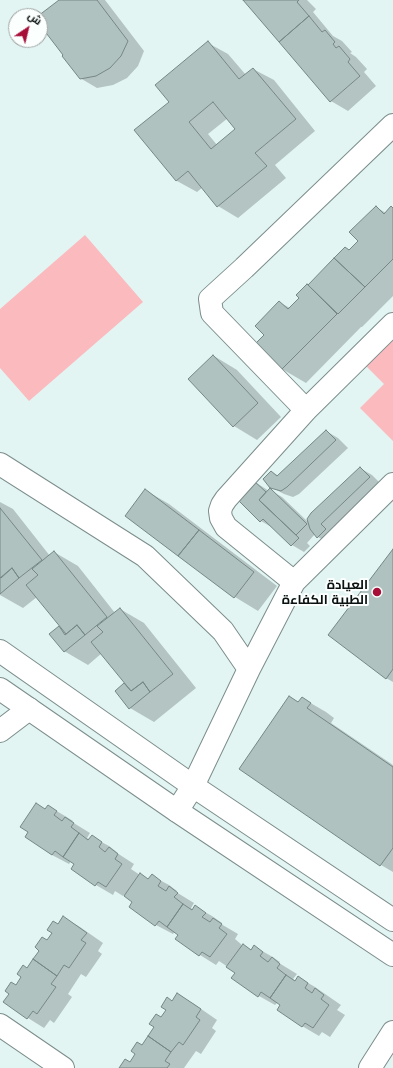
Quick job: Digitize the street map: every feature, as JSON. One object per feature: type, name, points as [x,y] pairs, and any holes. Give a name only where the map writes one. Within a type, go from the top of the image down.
[{"type":"street","points":[[306,410],[212,313],[210,299],[393,125]]},
{"type":"street","points":[[294,582],[226,527],[221,518],[220,511],[222,505],[306,410],[393,324]]},
{"type":"street","points":[[0,464],[144,556],[223,631],[249,670]]},
{"type":"street","points":[[177,811],[193,786],[249,670],[294,582],[393,484]]},
{"type":"street","points":[[0,651],[193,786],[393,920]]},
{"type":"street","points":[[0,689],[177,811],[393,955]]},
{"type":"street","points":[[0,731],[29,709]]},
{"type":"street","points":[[0,1025],[64,1068]]},
{"type":"street","points":[[370,1068],[393,1032]]},
{"type":"shaded area","points":[[85,235],[143,302],[29,401],[0,368],[0,309]]},
{"type":"shaded area","points":[[393,339],[393,441],[360,408],[384,384],[366,366]]},
{"type":"building","points":[[59,0],[97,0],[128,41],[121,56],[110,68],[96,76],[80,79],[48,35],[48,8]]},
{"type":"building","points":[[243,0],[299,0],[297,2],[309,16],[279,42]]},
{"type":"building","points":[[309,16],[322,32],[325,30],[335,42],[333,44],[336,48],[339,46],[350,59],[348,62],[360,76],[330,102],[279,42]]},
{"type":"building","points":[[208,41],[239,79],[253,68],[296,119],[255,153],[267,166],[217,207],[188,171],[176,181],[134,130],[169,102],[155,85]],"holes":[[[213,102],[235,129],[211,149],[189,122]]]},
{"type":"building","points":[[376,206],[384,214],[391,206],[393,208],[393,259],[365,287],[334,258],[345,247],[349,250],[358,241],[349,232]]},
{"type":"building","points":[[334,258],[365,287],[338,314],[308,285]]},
{"type":"building","points":[[307,284],[337,314],[281,370],[255,344],[264,335],[255,326],[279,301],[288,309],[299,298],[296,295]]},
{"type":"building","points":[[213,355],[258,403],[233,427],[188,379]]},
{"type":"building","points":[[326,430],[336,440],[287,487],[281,491],[270,488],[263,479],[271,471],[277,476]]},
{"type":"building","points":[[360,467],[370,477],[321,524],[326,529],[317,538],[310,529],[307,519],[311,513]]},
{"type":"building","points":[[254,481],[266,492],[259,500],[299,538],[291,546],[263,519],[260,522],[237,499]]},
{"type":"building","points":[[270,488],[307,524],[296,535],[259,500]]},
{"type":"building","points":[[145,489],[199,530],[178,556],[125,516]]},
{"type":"building","points":[[0,508],[42,560],[19,578],[12,568],[1,578],[0,577]]},
{"type":"building","points":[[199,530],[254,572],[234,598],[178,556]]},
{"type":"building","name":"العيادة الطبية الكفاءة","points":[[393,549],[393,669],[386,679],[328,635]]},
{"type":"building","points":[[54,551],[107,617],[85,635],[77,625],[66,634],[26,585],[38,575],[32,569]]},
{"type":"building","points":[[12,568],[19,578],[0,594],[0,578]]},
{"type":"building","points":[[120,608],[173,674],[150,692],[143,682],[131,691],[91,642],[103,632],[97,626]]},
{"type":"building","points":[[77,625],[85,635],[64,652],[49,634],[59,626],[65,635]]},
{"type":"building","points":[[143,682],[150,692],[129,709],[115,691],[124,683],[131,691]]},
{"type":"building","points":[[289,696],[298,702],[302,697],[311,703],[307,708],[393,767],[393,848],[380,866],[239,769]]},
{"type":"building","points":[[36,803],[45,809],[48,805],[57,811],[54,815],[62,821],[65,817],[74,823],[71,827],[79,833],[63,857],[55,851],[52,855],[25,837],[28,832],[20,827]]},
{"type":"building","points":[[79,833],[88,840],[92,835],[102,842],[99,847],[105,852],[109,847],[118,854],[115,859],[122,864],[106,887],[98,882],[95,886],[71,869],[74,864],[63,857]]},
{"type":"building","points":[[140,873],[148,879],[152,874],[161,881],[158,886],[166,891],[169,886],[178,893],[174,897],[183,904],[167,927],[159,921],[155,926],[129,907],[132,902],[124,896]]},
{"type":"building","points":[[183,904],[192,910],[195,905],[206,913],[202,917],[210,922],[213,918],[222,924],[219,928],[227,934],[210,957],[202,952],[199,956],[175,939],[178,935],[167,927]]},
{"type":"building","points":[[63,916],[87,933],[81,940],[86,943],[69,968],[64,965],[57,976],[33,959],[39,951],[35,947],[42,937],[47,940],[52,933],[47,930],[53,921],[58,924]]},
{"type":"building","points":[[243,944],[251,950],[254,945],[263,952],[260,956],[268,962],[272,957],[280,964],[277,968],[286,975],[270,998],[261,992],[258,997],[231,978],[235,973],[226,967]]},
{"type":"building","points":[[33,959],[57,976],[51,984],[56,987],[37,1014],[33,1011],[27,1019],[3,1002],[9,994],[5,991],[11,982],[16,985],[21,977],[17,974],[23,965],[27,968]]},
{"type":"building","points":[[286,975],[295,981],[298,976],[308,983],[305,988],[312,993],[315,988],[324,995],[321,999],[329,1005],[313,1028],[305,1023],[302,1027],[277,1010],[280,1005],[270,998]]},
{"type":"building","points":[[177,993],[201,1009],[196,1017],[200,1020],[183,1045],[179,1042],[171,1052],[148,1036],[154,1027],[149,1024],[156,1014],[161,1017],[166,1010],[161,1007],[167,997],[172,1001]]},
{"type":"building","points":[[148,1036],[171,1052],[165,1061],[170,1064],[167,1068],[119,1068],[125,1059],[130,1062],[135,1054],[131,1051],[137,1042],[142,1045]]},
{"type":"place","name":"العيادة الطبية الكفاءة","points":[[377,592]]}]
